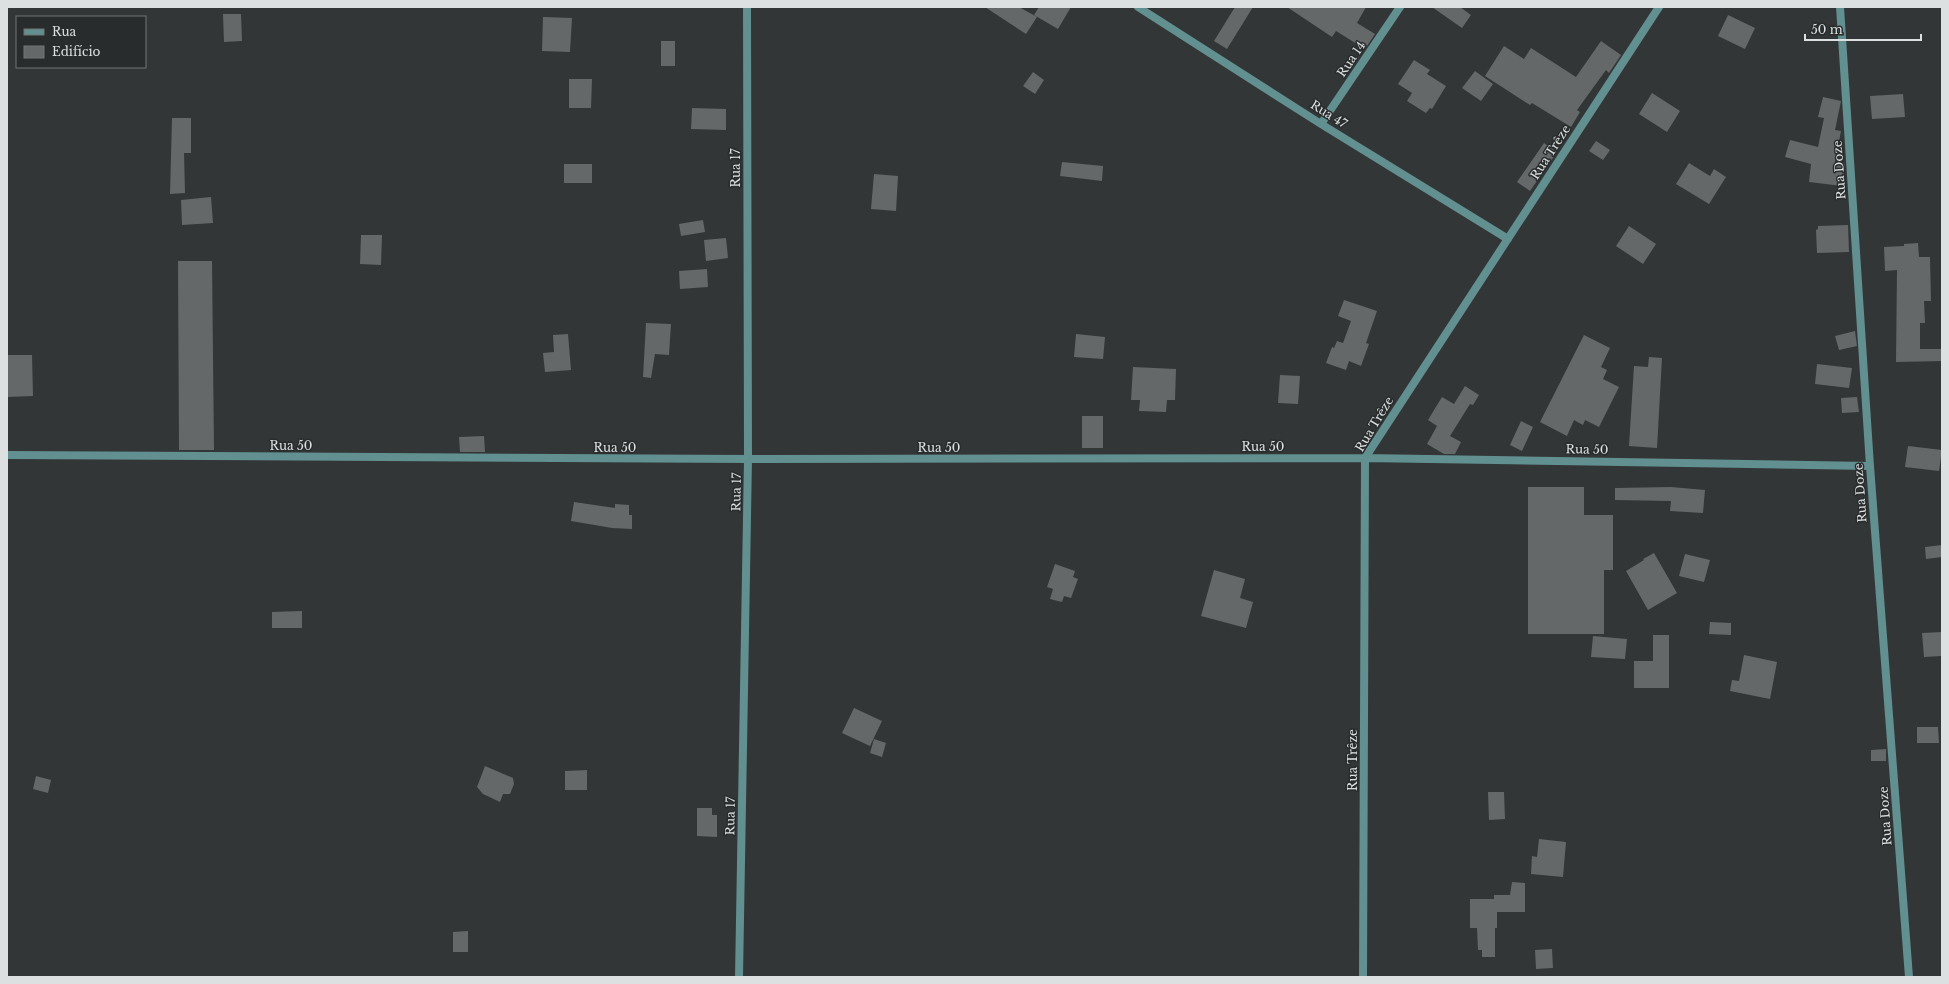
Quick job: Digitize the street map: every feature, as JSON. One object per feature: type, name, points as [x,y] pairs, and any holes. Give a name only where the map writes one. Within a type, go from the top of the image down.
[{"type":"street","name":"Rua 17","points":[[740,977],[748,459],[747,7]]},
{"type":"street","name":"Rua 47","points":[[1140,7],[1321,124],[1508,239]]},
{"type":"street","name":"Rua 14","points":[[1321,124],[1400,7]]},
{"type":"street","name":"Rua Trêze","points":[[1363,977],[1365,458],[1658,7]]},
{"type":"street","name":"Rua Doze","points":[[1840,7],[1870,466],[1909,977]]},
{"type":"street","name":"Rua 50","points":[[7,455],[748,459],[1365,458],[1870,466]]},
{"type":"building","points":[[985,7],[1019,7],[1037,17],[1026,34]]},
{"type":"building","points":[[1039,7],[1071,7],[1058,29],[1034,15]]},
{"type":"building","points":[[1235,7],[1253,7],[1227,49],[1214,41]]},
{"type":"building","points":[[1287,7],[1366,7],[1357,23],[1375,34],[1365,49],[1336,31],[1332,37]]},
{"type":"building","points":[[1432,7],[1460,7],[1471,15],[1462,28]]},
{"type":"building","points":[[223,14],[241,14],[242,41],[224,42]]},
{"type":"building","points":[[1728,15],[1755,28],[1745,49],[1718,36]]},
{"type":"building","points":[[543,17],[572,18],[570,52],[542,51]]},
{"type":"building","points":[[661,41],[675,41],[675,66],[661,66]]},
{"type":"building","points":[[1601,41],[1621,55],[1609,73],[1606,70],[1577,110],[1580,112],[1571,127],[1532,103],[1530,105],[1485,76],[1504,46],[1524,59],[1531,48],[1576,77]]},
{"type":"building","points":[[1414,60],[1430,70],[1427,74],[1446,86],[1432,109],[1430,108],[1426,113],[1407,101],[1412,93],[1398,84]]},
{"type":"building","points":[[1475,71],[1493,84],[1481,101],[1462,88]]},
{"type":"building","points":[[1033,72],[1044,80],[1035,94],[1023,86]]},
{"type":"building","points":[[569,79],[592,79],[591,108],[569,108]]},
{"type":"building","points":[[1652,93],[1680,111],[1667,132],[1639,114]]},
{"type":"building","points":[[1903,94],[1905,117],[1872,119],[1870,96]]},
{"type":"building","points":[[1823,97],[1841,101],[1835,130],[1841,131],[1835,162],[1845,164],[1842,186],[1809,182],[1811,164],[1785,157],[1790,140],[1818,147],[1824,118],[1818,117]]},
{"type":"building","points":[[692,108],[726,109],[726,130],[691,129]]},
{"type":"building","points":[[172,118],[191,118],[191,153],[184,153],[185,193],[170,194]]},
{"type":"building","points":[[1596,141],[1610,150],[1603,160],[1589,151]]},
{"type":"building","points":[[1544,143],[1557,152],[1530,191],[1517,182]]},
{"type":"building","points":[[1062,162],[1103,166],[1102,181],[1060,176]]},
{"type":"building","points":[[1689,163],[1710,176],[1714,169],[1726,177],[1709,204],[1676,184]]},
{"type":"building","points":[[564,164],[592,164],[592,183],[564,183]]},
{"type":"building","points":[[874,174],[898,176],[896,211],[871,209]]},
{"type":"building","points":[[211,197],[213,223],[182,225],[181,200]]},
{"type":"building","points":[[703,220],[705,232],[681,236],[679,224]]},
{"type":"building","points":[[1848,225],[1849,252],[1817,253],[1816,230],[1818,229],[1818,226]]},
{"type":"building","points":[[1629,226],[1656,244],[1643,264],[1616,246]]},
{"type":"building","points":[[361,235],[382,235],[381,265],[360,264]]},
{"type":"building","points":[[726,238],[728,258],[706,261],[704,240]]},
{"type":"building","points":[[1918,243],[1919,257],[1930,257],[1931,301],[1924,301],[1925,323],[1920,323],[1920,349],[1942,349],[1942,361],[1896,362],[1897,270],[1885,271],[1884,247],[1904,246],[1904,244]]},
{"type":"building","points":[[178,261],[212,261],[214,450],[179,450]]},
{"type":"building","points":[[707,269],[708,287],[680,289],[679,271]]},
{"type":"building","points":[[1344,300],[1377,311],[1366,343],[1369,344],[1361,366],[1349,361],[1346,370],[1326,363],[1332,347],[1334,348],[1337,341],[1343,343],[1351,321],[1338,316]]},
{"type":"building","points":[[646,323],[671,324],[669,355],[655,354],[651,378],[643,377]]},
{"type":"building","points":[[1855,331],[1857,346],[1839,350],[1835,336]]},
{"type":"building","points":[[568,334],[571,370],[545,372],[543,353],[554,352],[553,335]]},
{"type":"building","points":[[1076,334],[1105,337],[1103,359],[1074,357]]},
{"type":"building","points":[[1584,335],[1610,348],[1601,367],[1607,370],[1603,379],[1619,387],[1599,427],[1585,420],[1583,425],[1574,420],[1567,436],[1540,422]]},
{"type":"building","points":[[8,355],[32,355],[33,396],[7,397]]},
{"type":"building","points":[[1649,357],[1662,358],[1657,448],[1629,446],[1634,366],[1648,367]]},
{"type":"building","points":[[1817,364],[1852,368],[1849,388],[1815,384]]},
{"type":"building","points":[[1133,367],[1176,369],[1175,400],[1167,400],[1166,412],[1139,411],[1140,400],[1131,400]]},
{"type":"building","points":[[1280,375],[1300,376],[1298,404],[1278,403]]},
{"type":"building","points":[[1465,386],[1479,395],[1473,405],[1470,404],[1450,436],[1461,442],[1455,454],[1444,454],[1427,444],[1437,426],[1428,420],[1442,397],[1454,404]]},
{"type":"building","points":[[1857,397],[1859,412],[1842,413],[1841,398]]},
{"type":"building","points":[[1082,416],[1103,416],[1103,448],[1082,448]]},
{"type":"building","points":[[1521,421],[1533,427],[1522,451],[1510,445]]},
{"type":"building","points":[[484,436],[485,452],[460,452],[459,437]]},
{"type":"building","points":[[1908,446],[1942,450],[1939,471],[1905,467]]},
{"type":"building","points":[[1528,487],[1584,487],[1584,515],[1613,515],[1613,570],[1604,570],[1604,634],[1528,634]]},
{"type":"building","points":[[1671,487],[1705,490],[1703,513],[1670,511],[1671,501],[1615,500],[1615,488]]},
{"type":"building","points":[[574,502],[615,508],[615,504],[629,505],[629,515],[632,515],[632,529],[612,528],[571,521]]},
{"type":"building","points":[[1942,545],[1942,557],[1926,559],[1925,547]]},
{"type":"building","points":[[1654,553],[1677,593],[1648,610],[1626,571]]},
{"type":"building","points":[[1685,554],[1710,560],[1704,582],[1679,576]]},
{"type":"building","points":[[1055,564],[1075,571],[1073,577],[1078,579],[1071,598],[1064,596],[1062,602],[1050,599],[1053,589],[1047,587]]},
{"type":"building","points":[[1214,570],[1245,579],[1240,598],[1253,602],[1246,628],[1201,616]]},
{"type":"building","points":[[302,611],[302,628],[272,628],[272,612]]},
{"type":"building","points":[[1710,622],[1731,623],[1731,635],[1709,634]]},
{"type":"building","points":[[1942,632],[1942,656],[1924,657],[1922,633]]},
{"type":"building","points":[[1653,635],[1669,635],[1669,688],[1634,688],[1634,661],[1653,661]]},
{"type":"building","points":[[1593,636],[1627,639],[1625,659],[1591,657]]},
{"type":"building","points":[[1744,655],[1777,662],[1770,699],[1730,691],[1732,680],[1739,681]]},
{"type":"building","points":[[854,708],[882,721],[870,746],[842,733]]},
{"type":"building","points":[[1917,727],[1938,727],[1939,743],[1917,743]]},
{"type":"building","points":[[874,739],[886,743],[882,757],[870,753]]},
{"type":"building","points":[[1886,749],[1886,761],[1871,761],[1871,750]]},
{"type":"building","points":[[485,766],[513,778],[514,784],[510,794],[503,794],[500,802],[483,794],[477,787]]},
{"type":"building","points":[[587,770],[587,790],[565,790],[565,771]]},
{"type":"building","points":[[36,776],[51,780],[48,793],[33,789]]},
{"type":"building","points":[[1488,792],[1504,792],[1505,819],[1489,820]]},
{"type":"building","points":[[697,808],[712,808],[712,815],[717,815],[717,837],[697,836]]},
{"type":"building","points":[[1539,839],[1566,842],[1563,877],[1531,874],[1532,856],[1537,857]]},
{"type":"building","points":[[1512,882],[1525,883],[1525,912],[1497,912],[1497,928],[1495,928],[1495,957],[1482,957],[1482,950],[1478,950],[1477,928],[1470,928],[1470,899],[1494,899],[1494,895],[1510,895]]},
{"type":"building","points":[[468,931],[468,952],[453,952],[453,932]]},
{"type":"building","points":[[1552,949],[1553,968],[1536,969],[1535,950]]}]
